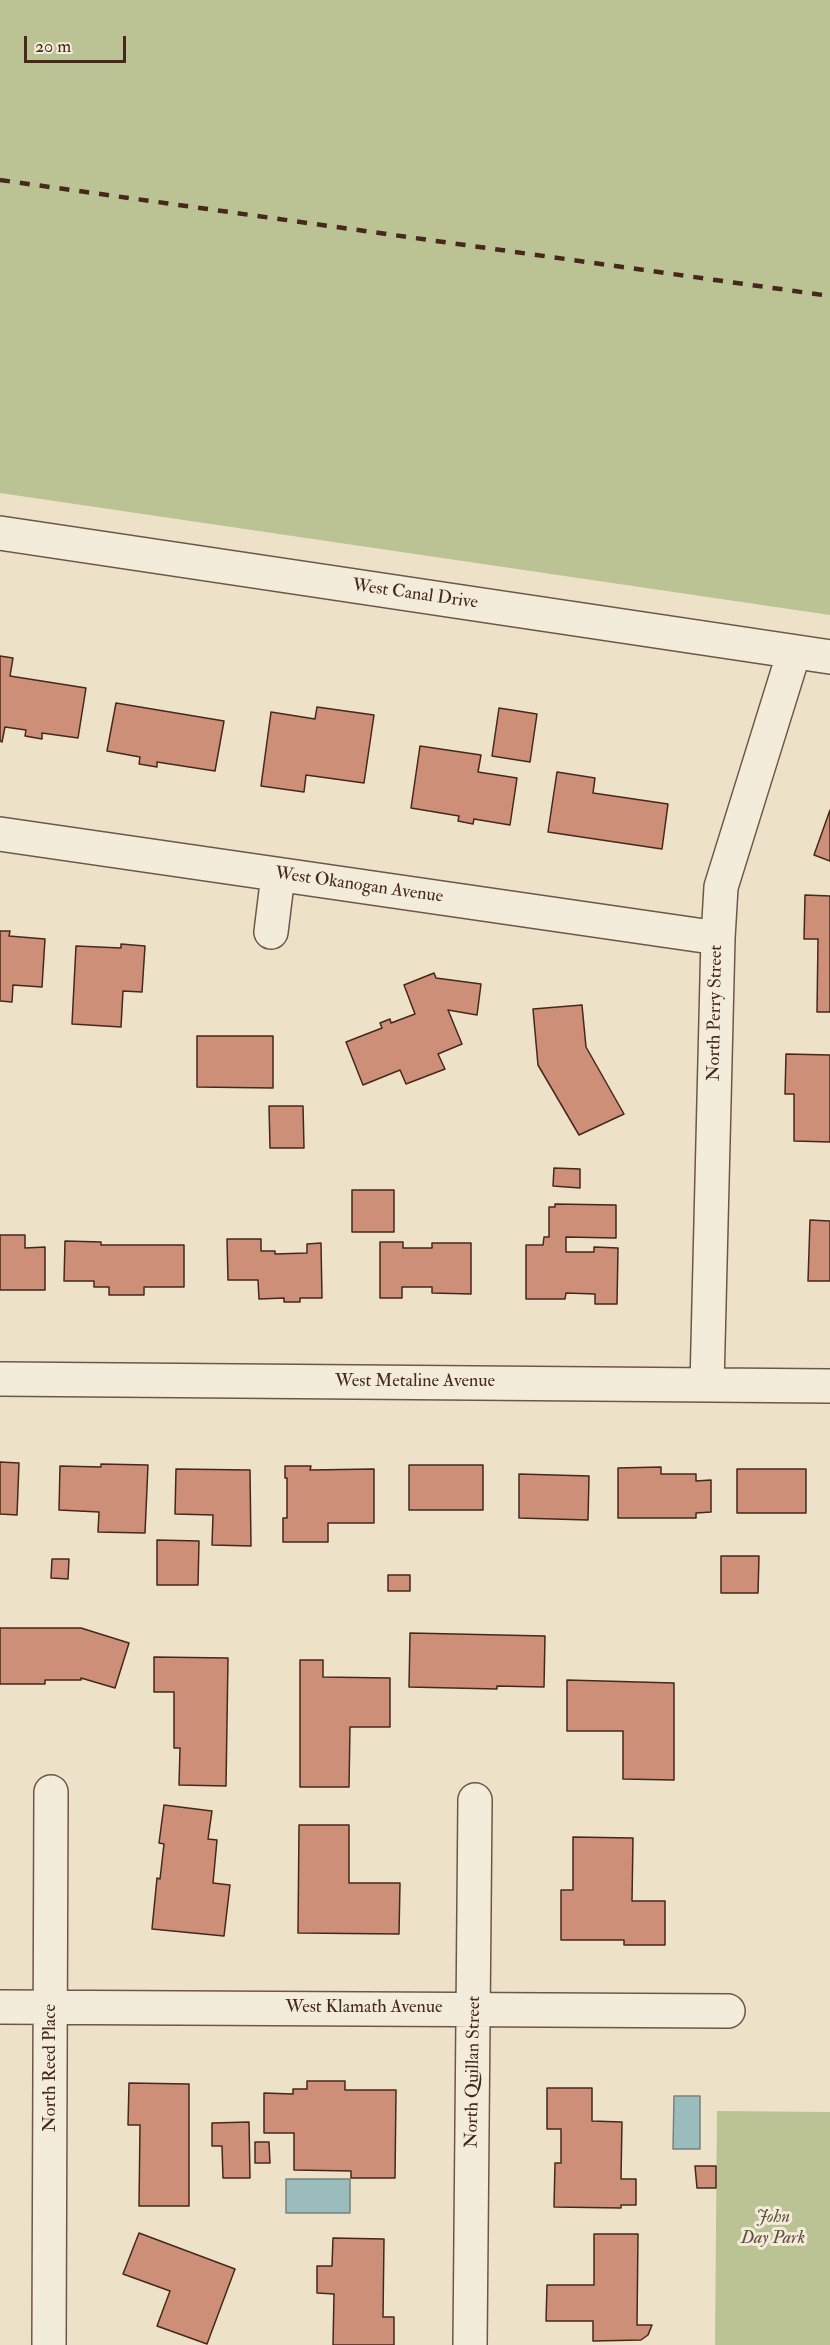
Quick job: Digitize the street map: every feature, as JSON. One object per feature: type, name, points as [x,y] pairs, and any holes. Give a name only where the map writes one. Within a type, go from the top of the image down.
[{"type":"street","name":"West Canal Drive","points":[[0,533],[830,657]]},
{"type":"street","name":"North Perry Street","points":[[707,1384],[718,938],[722,887],[794,651]]},
{"type":"street","name":"West Okanogan Avenue","points":[[0,834],[718,938]]},
{"type":"street","points":[[271,932],[279,875]]},
{"type":"street","name":"West Metaline Avenue","points":[[0,1379],[830,1386]]},
{"type":"street","name":"North Reed Place","points":[[50,2345],[51,1792]]},
{"type":"street","name":"North Quillan Street","points":[[471,2345],[475,1800]]},
{"type":"street","name":"West Klamath Avenue","points":[[0,2007],[728,2011]]},
{"type":"green space","points":[[0,0],[830,0],[830,615],[0,493]]},
{"type":"green space","name":"John Day Park","points":[[717,2111],[830,2112],[830,2345],[715,2345]]},
{"type":"water","points":[[674,2096],[700,2096],[700,2149],[673,2149]]},
{"type":"water","points":[[286,2179],[350,2179],[350,2213],[286,2213]]},
{"type":"building","points":[[0,656],[13,658],[10,676],[86,688],[78,738],[42,733],[42,739],[25,736],[26,730],[5,727],[2,742],[0,741]]},
{"type":"building","points":[[116,703],[224,721],[215,771],[157,762],[157,767],[139,764],[140,757],[107,751]]},
{"type":"building","points":[[317,707],[374,715],[364,783],[306,775],[304,792],[261,786],[271,712],[315,719]]},
{"type":"building","points":[[499,708],[537,714],[530,762],[492,756]]},
{"type":"building","points":[[420,746],[481,755],[478,772],[517,778],[510,825],[474,819],[473,824],[458,821],[459,816],[411,808]]},
{"type":"building","points":[[557,772],[595,778],[593,793],[668,804],[662,849],[548,832]]},
{"type":"building","points":[[830,810],[830,861],[814,855]]},
{"type":"building","points":[[805,895],[830,896],[830,1012],[817,1012],[818,939],[804,939]]},
{"type":"building","points":[[0,931],[10,931],[9,936],[45,939],[42,987],[13,985],[12,1002],[0,1001]]},
{"type":"building","points":[[121,944],[145,946],[142,992],[123,991],[121,1027],[72,1024],[76,946],[121,948]]},
{"type":"building","points":[[434,973],[436,978],[481,984],[477,1015],[448,1010],[462,1044],[438,1054],[445,1069],[406,1084],[400,1070],[363,1085],[346,1042],[382,1028],[380,1023],[390,1019],[391,1023],[415,1014],[404,985]]},
{"type":"building","points":[[582,1005],[586,1047],[624,1114],[579,1135],[538,1065],[533,1009]]},
{"type":"building","points":[[197,1036],[273,1036],[273,1088],[197,1087]]},
{"type":"building","points":[[786,1054],[830,1055],[830,1142],[794,1141],[794,1094],[785,1094]]},
{"type":"building","points":[[269,1106],[303,1106],[304,1148],[270,1148]]},
{"type":"building","points":[[554,1168],[580,1169],[580,1188],[553,1186]]},
{"type":"building","points":[[352,1190],[394,1190],[394,1232],[352,1232]]},
{"type":"building","points":[[555,1204],[616,1205],[616,1238],[566,1237],[566,1252],[594,1252],[594,1247],[618,1248],[617,1304],[595,1304],[595,1294],[566,1293],[565,1299],[526,1299],[526,1245],[543,1245],[544,1237],[549,1237],[549,1207],[555,1207]]},
{"type":"building","points":[[810,1220],[830,1221],[830,1281],[808,1281]]},
{"type":"building","points":[[0,1235],[25,1235],[25,1248],[45,1247],[45,1290],[0,1290]]},
{"type":"building","points":[[227,1239],[261,1239],[261,1251],[275,1251],[275,1254],[307,1253],[307,1244],[321,1243],[322,1298],[300,1298],[300,1302],[284,1302],[284,1298],[259,1299],[258,1280],[228,1280]]},
{"type":"building","points":[[65,1241],[101,1242],[101,1245],[184,1245],[184,1287],[144,1287],[144,1295],[109,1295],[109,1287],[94,1287],[94,1281],[64,1281]]},
{"type":"building","points":[[380,1242],[403,1242],[403,1248],[432,1248],[432,1243],[471,1243],[471,1294],[432,1293],[432,1287],[402,1287],[402,1298],[380,1298]]},
{"type":"building","points":[[0,1462],[19,1463],[17,1515],[0,1514]]},
{"type":"building","points":[[101,1464],[148,1465],[145,1533],[98,1532],[99,1512],[59,1510],[60,1466],[101,1467]]},
{"type":"building","points":[[409,1465],[483,1465],[483,1510],[409,1510]]},
{"type":"building","points":[[285,1466],[311,1466],[310,1470],[374,1469],[374,1523],[328,1523],[328,1542],[283,1542],[283,1518],[287,1518]]},
{"type":"building","points":[[661,1467],[661,1474],[696,1474],[696,1481],[711,1480],[711,1512],[696,1513],[696,1518],[618,1518],[618,1468]]},
{"type":"building","points":[[176,1469],[250,1470],[251,1546],[212,1545],[213,1515],[175,1514]]},
{"type":"building","points":[[737,1469],[806,1469],[806,1513],[737,1513]]},
{"type":"building","points":[[519,1474],[589,1476],[588,1520],[519,1518]]},
{"type":"building","points":[[157,1540],[199,1541],[198,1585],[157,1585]]},
{"type":"building","points":[[721,1556],[759,1556],[758,1593],[721,1593]]},
{"type":"building","points":[[52,1559],[69,1559],[68,1579],[51,1578]]},
{"type":"building","points":[[388,1575],[410,1575],[410,1591],[388,1591]]},
{"type":"building","points":[[0,1628],[81,1628],[129,1643],[115,1688],[81,1678],[81,1680],[45,1680],[45,1684],[0,1684]]},
{"type":"building","points":[[410,1633],[545,1636],[544,1687],[497,1686],[497,1689],[409,1687]]},
{"type":"building","points":[[154,1657],[228,1658],[226,1786],[179,1785],[180,1748],[174,1748],[174,1692],[154,1692]]},
{"type":"building","points":[[300,1660],[323,1660],[323,1677],[390,1678],[390,1727],[350,1727],[349,1787],[300,1787]]},
{"type":"building","points":[[567,1680],[674,1683],[674,1780],[623,1779],[623,1731],[567,1731]]},
{"type":"building","points":[[164,1805],[212,1811],[208,1839],[217,1840],[213,1883],[230,1885],[224,1936],[152,1929],[157,1878],[160,1879],[164,1844],[159,1843]]},
{"type":"building","points":[[299,1825],[349,1825],[349,1883],[400,1883],[399,1934],[298,1933]]},
{"type":"building","points":[[573,1837],[633,1838],[632,1901],[665,1901],[665,1945],[624,1945],[624,1940],[561,1940],[561,1890],[573,1890]]},
{"type":"building","points":[[307,2081],[345,2081],[345,2090],[396,2090],[395,2178],[351,2178],[351,2171],[294,2170],[294,2133],[264,2133],[264,2093],[293,2094],[293,2089],[307,2089]]},
{"type":"building","points":[[129,2083],[189,2084],[189,2206],[139,2206],[140,2125],[128,2125]]},
{"type":"building","points":[[547,2088],[592,2088],[592,2121],[622,2122],[621,2179],[636,2179],[636,2205],[621,2205],[621,2208],[554,2207],[555,2163],[561,2163],[561,2129],[547,2129]]},
{"type":"building","points":[[249,2122],[250,2178],[223,2178],[222,2146],[212,2146],[212,2123]]},
{"type":"building","points":[[255,2142],[269,2142],[270,2163],[255,2163]]},
{"type":"building","points":[[695,2166],[716,2166],[716,2188],[697,2188]]},
{"type":"building","points":[[139,2233],[235,2269],[207,2344],[157,2326],[170,2291],[123,2274]]},
{"type":"building","points":[[594,2234],[638,2234],[637,2325],[652,2325],[648,2335],[641,2340],[593,2341],[593,2321],[546,2321],[547,2285],[594,2285]]},
{"type":"building","points":[[333,2238],[384,2239],[383,2317],[394,2317],[394,2345],[333,2345],[334,2294],[317,2293],[317,2266],[332,2266]]},
{"type":"railway","points":[[0,180],[830,296]]}]
